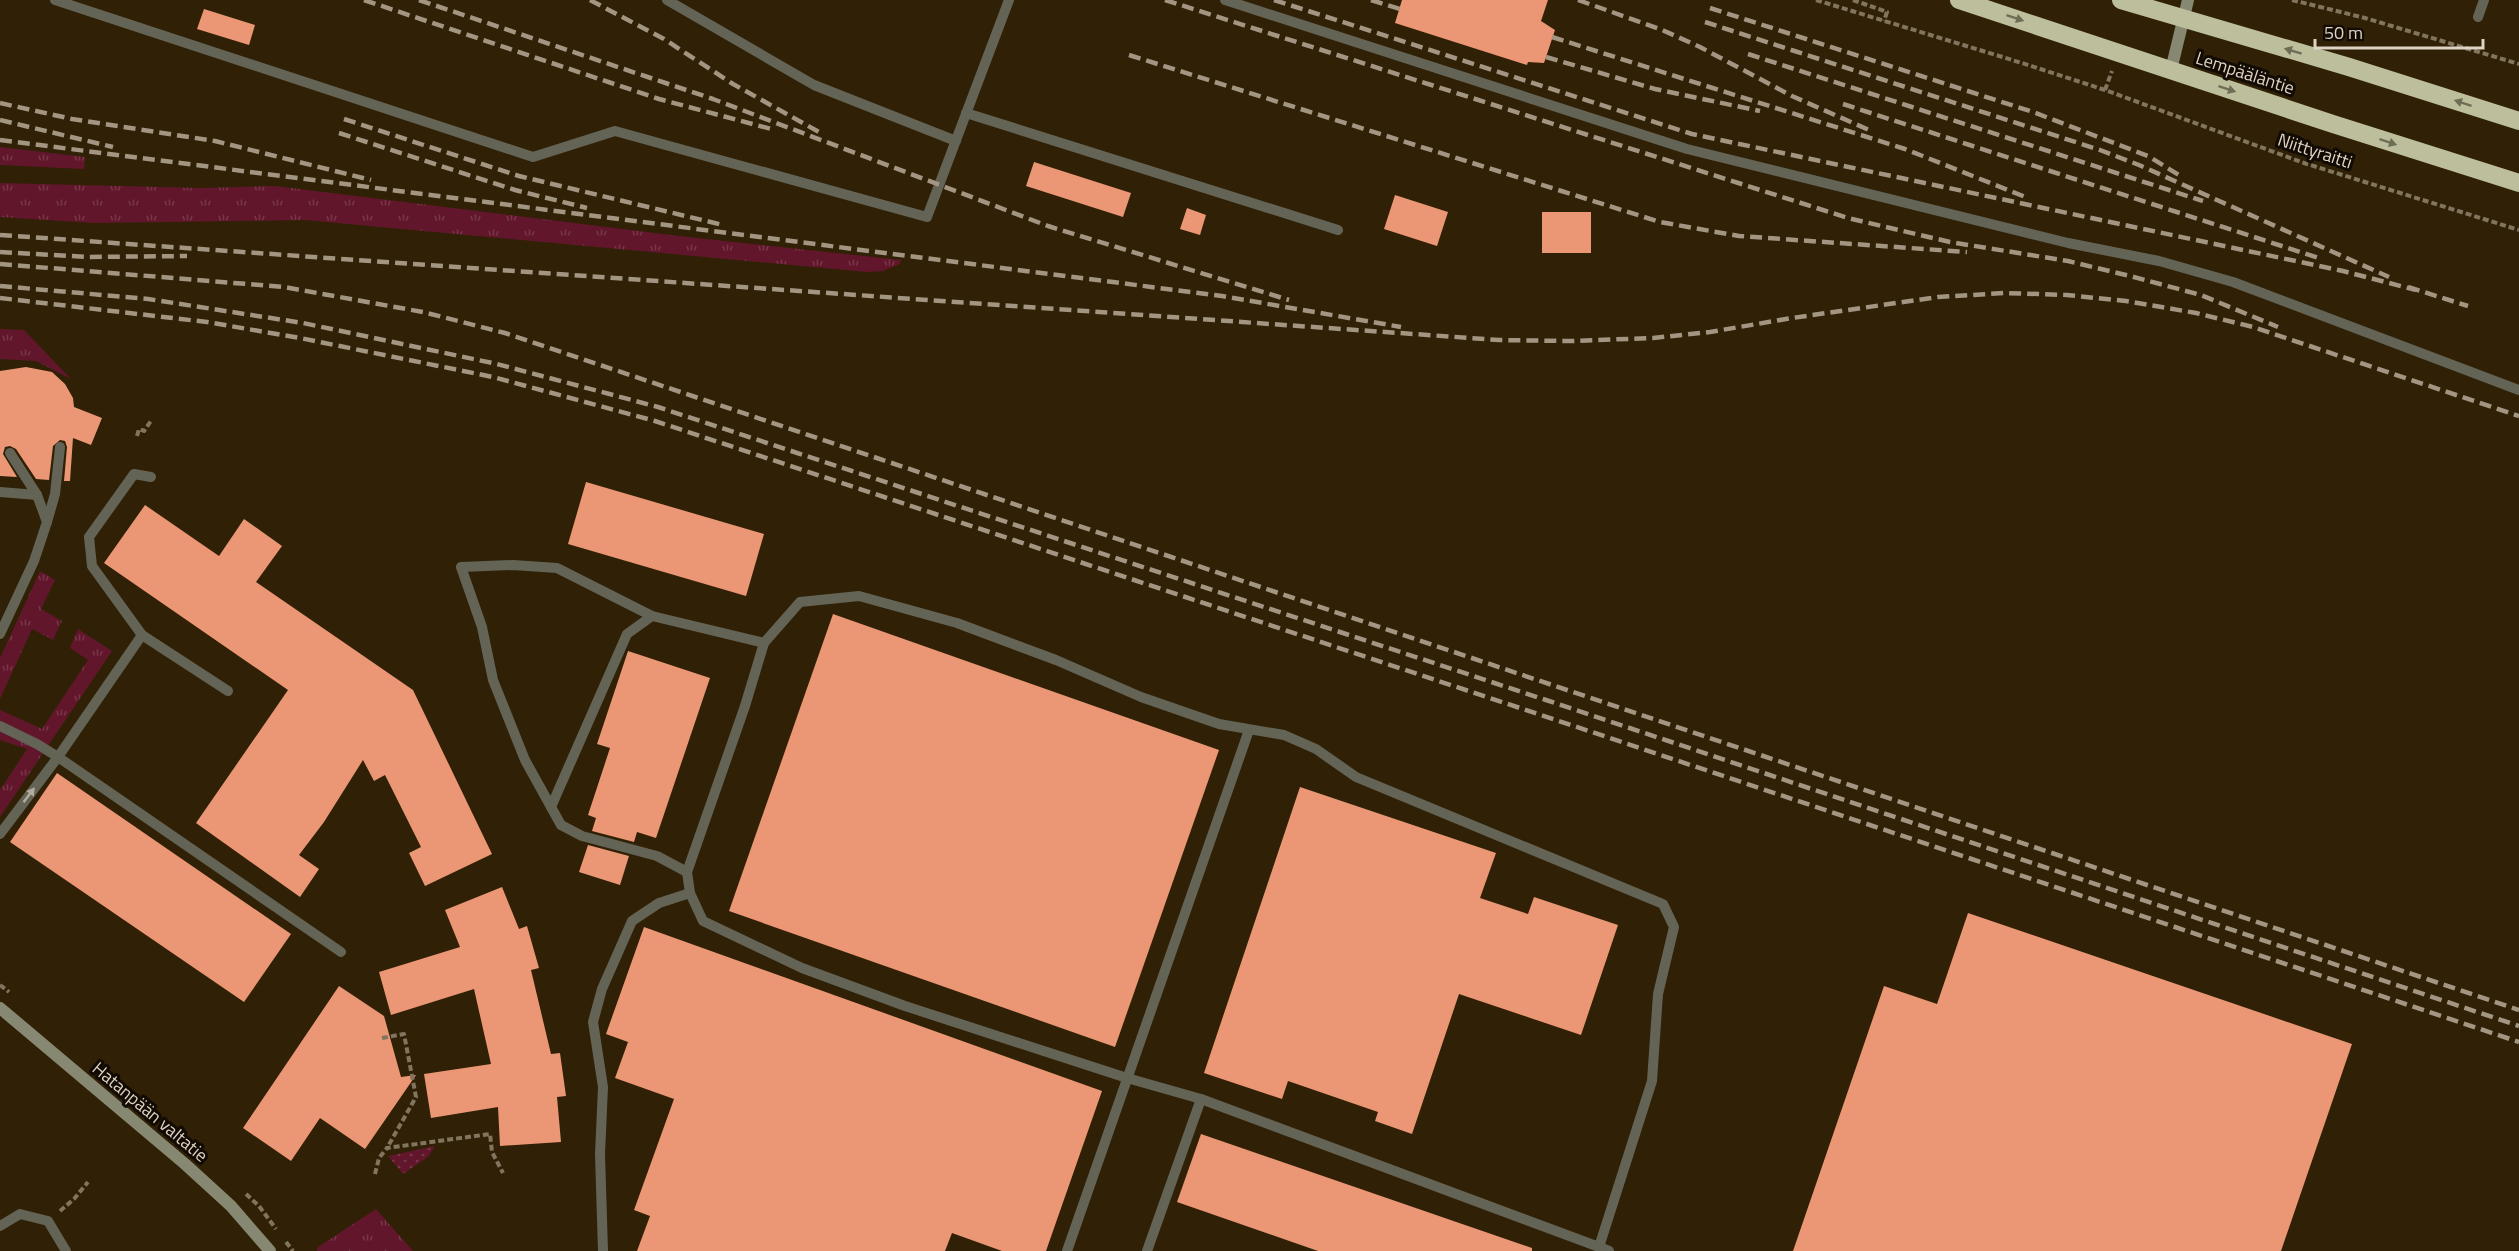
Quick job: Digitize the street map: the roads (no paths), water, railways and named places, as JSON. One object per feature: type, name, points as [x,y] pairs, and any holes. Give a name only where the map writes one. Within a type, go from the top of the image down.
[{"type":"highway","name":"Lempääläntie","points":[[1959,0],[2519,183]]},
{"type":"highway","name":"Lempääläntie","points":[[2121,0],[2349,67],[2519,121]]},
{"type":"main road","points":[[2171,70],[2188,0]]},
{"type":"main road","name":"Hatanpään valtatie","points":[[0,1008],[185,1164],[231,1206],[270,1251]]},
{"type":"lane","points":[[55,0],[533,157],[615,131],[927,217],[1008,0]]},
{"type":"lane","points":[[667,0],[814,84],[956,141]]},
{"type":"lane","points":[[1225,0],[1687,149],[2068,243],[2159,261],[2233,282],[2519,390]]},
{"type":"lane","points":[[2478,17],[2484,0]]},
{"type":"lane","points":[[966,112],[1338,230]]},
{"type":"lane","points":[[0,634],[34,561],[47,522],[55,494],[60,447]]},
{"type":"lane","points":[[10,453],[37,495],[47,522]]},
{"type":"lane","points":[[151,477],[134,474],[88,537],[92,566],[141,634],[228,692]]},
{"type":"lane","points":[[0,492],[37,495]]},
{"type":"lane","points":[[687,872],[657,856],[582,836],[561,825],[525,760],[493,680],[482,627],[461,567],[513,565],[557,568],[652,616],[764,643]]},
{"type":"lane","points":[[859,596],[957,623],[1056,660],[1141,697],[1219,724],[1284,735],[1316,749],[1356,777],[1663,904],[1674,927],[1658,994],[1652,1081],[1605,1250],[1201,1099],[1127,1078],[906,1006],[802,968],[703,921],[690,893],[687,872],[745,706],[764,643],[800,602],[859,596]]},
{"type":"lane","points":[[551,807],[627,634],[652,616]]},
{"type":"lane","points":[[0,834],[58,757],[141,634]]},
{"type":"lane","points":[[0,726],[58,757],[341,952]]},
{"type":"lane","points":[[1067,1251],[1249,730]]},
{"type":"lane","points":[[603,1251],[600,1154],[603,1087],[593,1022],[602,989],[632,921],[659,903],[690,893]]},
{"type":"lane","points":[[1147,1251],[1201,1099]]},
{"type":"lane","points":[[0,1226],[20,1214],[48,1221],[66,1251]]},
{"type":"railway","points":[[364,0],[659,99],[775,130]]},
{"type":"railway","points":[[419,0],[713,99],[1048,226],[1289,300]]},
{"type":"railway","points":[[590,0],[664,39],[733,84],[819,132]]},
{"type":"railway","points":[[1165,0],[1848,218],[1950,242],[2068,261],[2130,276],[2201,295],[2278,327]]},
{"type":"railway","points":[[1274,0],[1692,134],[2343,271],[2416,290]]},
{"type":"railway","points":[[1371,0],[1400,9]]},
{"type":"railway","points":[[1578,0],[1660,29],[1700,47],[1792,96],[1869,130]]},
{"type":"railway","points":[[1710,8],[2033,112],[2148,156],[2179,175]]},
{"type":"railway","points":[[1705,22],[2100,150],[2139,165],[2389,277]]},
{"type":"railway","points":[[1552,37],[1905,149],[2028,198]]},
{"type":"railway","points":[[1748,54],[2203,201]]},
{"type":"railway","points":[[1129,55],[1660,222],[1739,236],[1967,252]]},
{"type":"railway","points":[[1546,57],[1655,89],[1760,111]]},
{"type":"railway","points":[[0,103],[72,119],[215,141],[371,180]]},
{"type":"railway","points":[[1843,104],[2322,259]]},
{"type":"railway","points":[[344,119],[519,176],[723,225]]},
{"type":"railway","points":[[0,120],[113,147]]},
{"type":"railway","points":[[339,133],[515,190],[587,208]]},
{"type":"railway","points":[[0,140],[1222,296],[1401,327]]},
{"type":"railway","points":[[0,235],[1499,340],[1571,341],[1653,338],[1710,332],[1938,297],[2005,293],[2067,295],[2126,301],[2196,313],[2253,327],[2519,416]]},
{"type":"railway","points":[[0,252],[89,257],[187,256]]},
{"type":"railway","points":[[0,264],[284,287],[423,312],[505,333],[2519,1010]]},
{"type":"railway","points":[[0,286],[148,299],[303,323],[497,364],[658,407],[1546,700],[2519,1026]]},
{"type":"railway","points":[[2408,287],[2468,306]]},
{"type":"railway","points":[[0,298],[207,322],[300,338],[493,377],[655,421],[2519,1042]]}]
